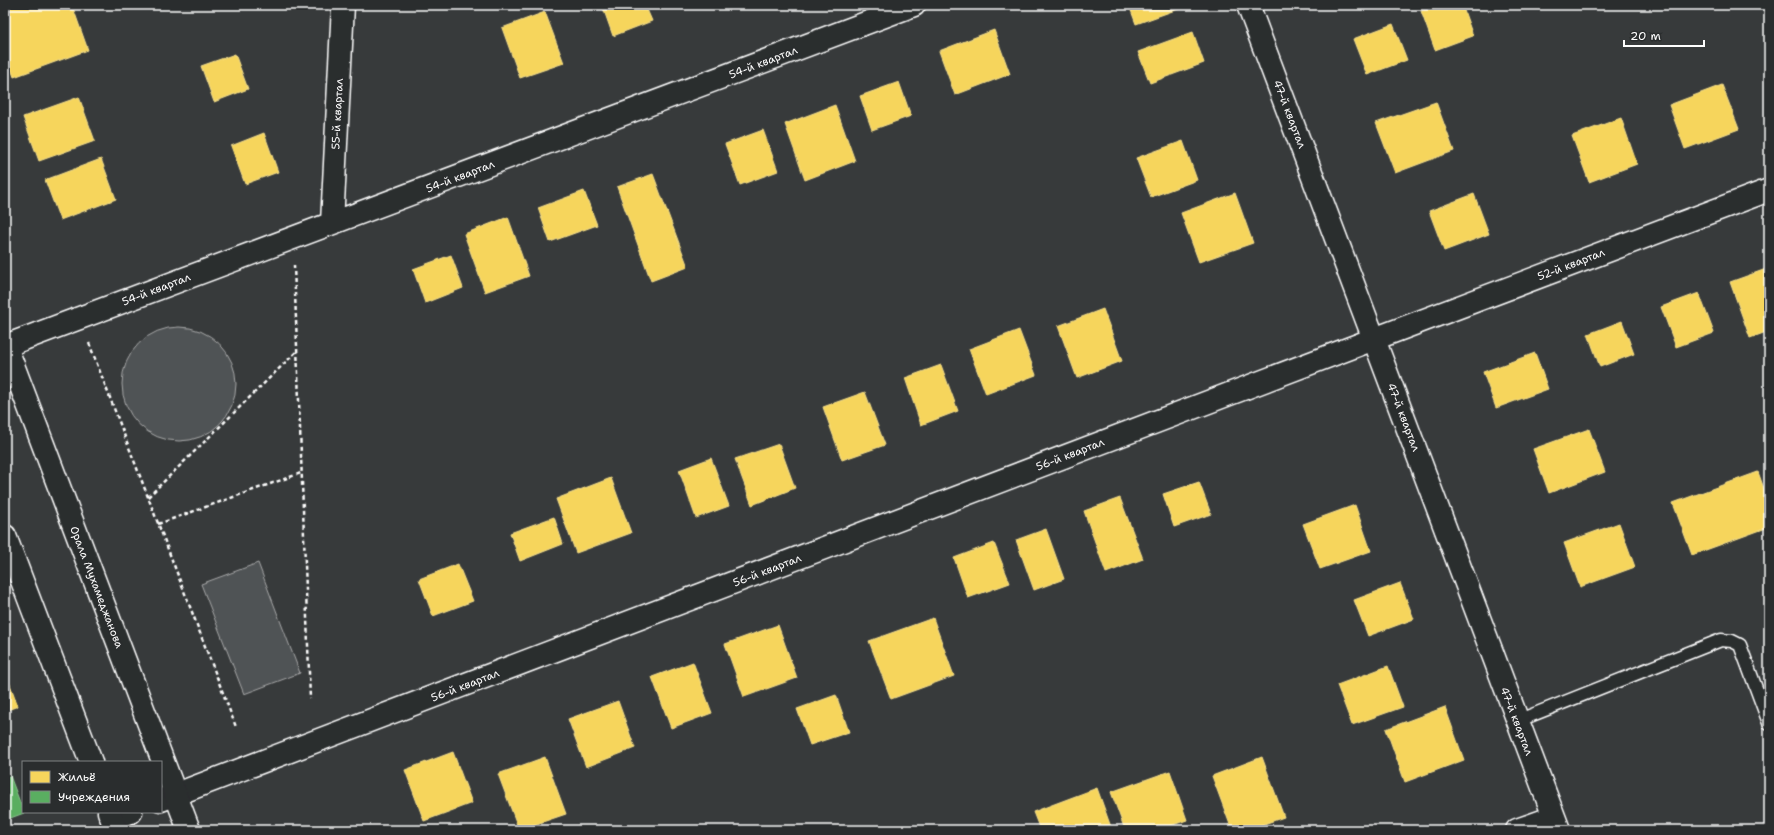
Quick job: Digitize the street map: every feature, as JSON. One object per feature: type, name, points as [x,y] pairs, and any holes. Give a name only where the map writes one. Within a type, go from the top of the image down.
[{"type":"street","name":"55-й квартал","points":[[332,223],[343,5]]},
{"type":"street","name":"54-й квартал","points":[[5,345],[914,5]]},
{"type":"street","name":"47-й квартал","points":[[1248,5],[1556,823]]},
{"type":"street","name":"52-й квартал","points":[[1374,339],[1769,190]]},
{"type":"street","name":"56-й квартал","points":[[168,798],[1374,339]]},
{"type":"street","name":"Орала Мухамеджанова","points":[[5,345],[155,761]]},
{"type":"street","points":[[5,536],[90,761]]},
{"type":"street","name":"Орала Мухамеджанова","points":[[162,781],[168,798],[189,830]]},
{"type":"street","points":[[1518,830],[1556,823]]},
{"type":"lane","points":[[1517,721],[1721,640],[1732,641],[1740,644],[1769,723]]},
{"type":"path","points":[[294,265],[310,699]]},
{"type":"path","points":[[89,343],[236,727]]},
{"type":"path","points":[[148,497],[297,351]]},
{"type":"path","points":[[158,524],[302,473]]},
{"type":"shaded area","points":[[179,327],[201,332],[219,344],[231,362],[236,384],[231,406],[219,424],[201,436],[179,441],[157,436],[139,424],[127,406],[122,384],[127,362],[139,344],[157,332]]},
{"type":"shaded area","points":[[258,563],[300,673],[244,694],[201,584]]},
{"type":"building: Жильё","points":[[5,5],[72,5],[88,50],[14,77],[5,52]]},
{"type":"building: Жильё","points":[[602,5],[645,5],[652,21],[613,36]]},
{"type":"building: Жильё","points":[[1129,5],[1180,5],[1181,8],[1136,24]]},
{"type":"building: Жильё","points":[[1437,5],[1462,5],[1473,36],[1435,50],[1421,11]]},
{"type":"building: Жильё","points":[[545,12],[564,63],[520,78],[502,28]]},
{"type":"building: Жильё","points":[[1393,24],[1407,60],[1367,75],[1353,39]]},
{"type":"building: Жильё","points":[[994,30],[1010,74],[955,95],[939,51]]},
{"type":"building: Жильё","points":[[1193,32],[1204,63],[1150,83],[1138,52]]},
{"type":"building: Жильё","points":[[235,54],[248,89],[214,102],[201,66]]},
{"type":"building: Жильё","points":[[899,82],[911,116],[872,130],[860,96]]},
{"type":"building: Жильё","points":[[1722,85],[1739,129],[1685,149],[1669,105]]},
{"type":"building: Жильё","points":[[79,97],[95,141],[39,161],[23,117]]},
{"type":"building: Жильё","points":[[1436,102],[1454,151],[1395,173],[1376,123]]},
{"type":"building: Жильё","points":[[835,105],[855,161],[805,180],[785,124]]},
{"type":"building: Жильё","points":[[1621,118],[1637,164],[1589,182],[1572,136]]},
{"type":"building: Жильё","points":[[763,130],[778,171],[740,185],[725,144]]},
{"type":"building: Жильё","points":[[264,133],[278,172],[245,184],[231,146]]},
{"type":"building: Жильё","points":[[1183,141],[1197,180],[1151,197],[1136,158]]},
{"type":"building: Жильё","points":[[101,159],[116,199],[60,220],[45,180]]},
{"type":"building: Жильё","points":[[653,174],[688,267],[651,281],[617,187]]},
{"type":"building: Жильё","points":[[584,191],[597,225],[550,242],[538,208]]},
{"type":"building: Жильё","points":[[1235,193],[1253,243],[1199,262],[1181,213]]},
{"type":"building: Жильё","points":[[1474,194],[1489,234],[1444,251],[1429,211]]},
{"type":"building: Жильё","points":[[508,217],[529,276],[485,292],[464,234]]},
{"type":"building: Жильё","points":[[451,255],[463,288],[425,303],[413,269]]},
{"type":"building: Жильё","points":[[1769,268],[1769,331],[1750,338],[1730,282]]},
{"type":"building: Жильё","points":[[1699,293],[1714,333],[1676,347],[1661,307]]},
{"type":"building: Жильё","points":[[1103,309],[1122,361],[1077,378],[1058,326]]},
{"type":"building: Жильё","points":[[1622,321],[1634,354],[1600,367],[1588,334]]},
{"type":"building: Жильё","points":[[1019,330],[1036,375],[986,394],[969,349]]},
{"type":"building: Жильё","points":[[1535,353],[1548,389],[1496,408],[1483,372]]},
{"type":"building: Жильё","points":[[941,365],[958,411],[921,425],[905,378]]},
{"type":"building: Жильё","points":[[865,392],[885,445],[842,460],[823,407]]},
{"type":"building: Жильё","points":[[1589,429],[1605,472],[1549,493],[1533,449]]},
{"type":"building: Жильё","points":[[779,444],[795,488],[752,505],[735,459]]},
{"type":"building: Жильё","points":[[711,458],[729,506],[696,518],[679,470]]},
{"type":"building: Жильё","points":[[1758,472],[1769,502],[1769,527],[1692,555],[1673,503]]},
{"type":"building: Жильё","points":[[611,478],[631,533],[576,553],[556,499]]},
{"type":"building: Жильё","points":[[1199,482],[1211,514],[1174,527],[1163,494]]},
{"type":"building: Жильё","points":[[1120,498],[1143,559],[1106,573],[1084,511]]},
{"type":"building: Жильё","points":[[1355,505],[1371,551],[1320,569],[1303,524]]},
{"type":"building: Жильё","points":[[554,517],[563,544],[520,561],[510,533]]},
{"type":"building: Жильё","points":[[1619,523],[1635,567],[1580,587],[1564,543]]},
{"type":"building: Жильё","points":[[1046,529],[1064,579],[1034,590],[1016,540]]},
{"type":"building: Жильё","points":[[994,543],[1010,583],[968,598],[954,558]]},
{"type":"building: Жильё","points":[[458,564],[473,601],[433,616],[419,579]]},
{"type":"building: Жильё","points":[[1400,583],[1414,619],[1368,636],[1354,600]]},
{"type":"building: Жильё","points":[[933,618],[954,676],[891,699],[869,641]]},
{"type":"building: Жильё","points":[[778,625],[797,678],[744,697],[725,644]]},
{"type":"building: Жильё","points":[[693,662],[712,713],[671,728],[652,677]]},
{"type":"building: Жильё","points":[[1388,666],[1403,707],[1352,725],[1337,685]]},
{"type":"building: Жильё","points":[[5,671],[18,706],[5,711]]},
{"type":"building: Жильё","points":[[836,695],[849,732],[810,745],[797,709]]},
{"type":"building: Жильё","points":[[618,701],[635,748],[586,767],[568,719]]},
{"type":"building: Жильё","points":[[1445,707],[1464,760],[1405,782],[1386,729]]},
{"type":"building: Жильё","points":[[453,752],[472,803],[424,821],[405,770]]},
{"type":"building: Жильё","points":[[545,757],[566,814],[519,830],[498,774]]},
{"type":"building: Жильё","points":[[1262,757],[1284,817],[1247,830],[1232,830],[1212,776]]},
{"type":"building: Жильё","points":[[1170,771],[1187,820],[1159,830],[1125,830],[1111,792]]},
{"type":"building: Жильё","points":[[1097,788],[1112,830],[1040,830],[1033,812]]},
{"type":"building: Учреждения","points":[[10,776],[22,808],[22,813],[24,813],[5,820],[5,778]]}]
